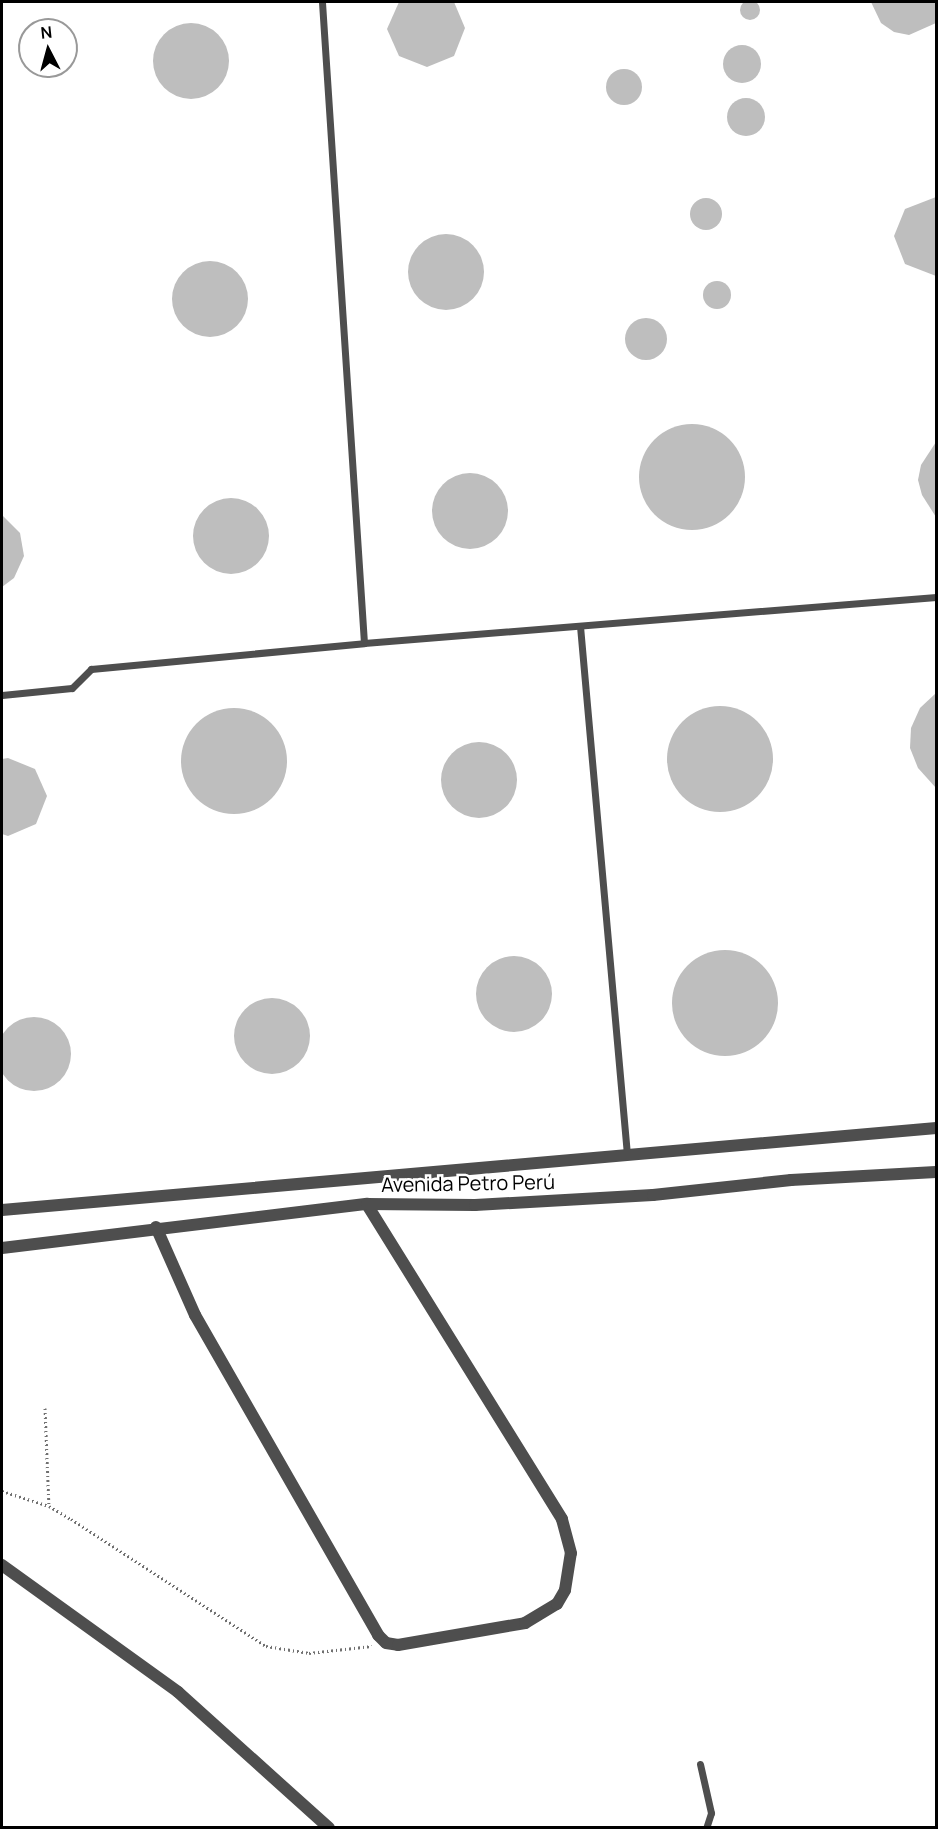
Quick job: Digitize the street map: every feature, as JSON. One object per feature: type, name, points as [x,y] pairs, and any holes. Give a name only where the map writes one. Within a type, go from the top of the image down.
[{"type":"street","points":[[2,1210],[936,1128]]},
{"type":"street","name":"Avenida Petro Perú","points":[[2,1248],[156,1227],[367,1204],[475,1205],[653,1196],[791,1180],[936,1172]]},
{"type":"street","points":[[156,1227],[195,1315],[251,1416],[386,1643],[525,1623],[557,1604],[566,1590],[571,1553],[552,1501],[367,1204]]},
{"type":"street","points":[[2,1564],[178,1692],[329,1827]]},
{"type":"lane","points":[[322,2],[364,643]]},
{"type":"lane","points":[[2,695],[72,687],[91,669],[364,643],[936,597]]},
{"type":"lane","points":[[580,626],[627,1155]]},
{"type":"lane","points":[[700,1764],[711,1813],[706,1827]]},
{"type":"path","points":[[45,1407],[49,1506]]},
{"type":"path","points":[[2,1491],[49,1506],[266,1646],[309,1653],[386,1643]]},
{"type":"building","points":[[750,0],[757,3],[760,10],[757,17],[750,20],[743,17],[740,10],[743,3]]},
{"type":"building","points":[[399,2],[454,2],[465,28],[454,56],[427,67],[399,56],[387,29]]},
{"type":"building","points":[[871,2],[936,2],[936,23],[909,35],[894,32],[881,23]]},
{"type":"building","points":[[184,23],[198,23],[212,29],[223,40],[229,54],[226,76],[218,88],[198,99],[184,99],[170,93],[159,82],[153,68],[153,54],[159,40],[170,29]]},
{"type":"building","points":[[742,45],[755,51],[761,64],[755,77],[742,83],[729,77],[723,64],[729,51]]},
{"type":"building","points":[[624,69],[637,74],[642,87],[637,100],[624,105],[611,100],[606,87],[611,74]]},
{"type":"building","points":[[746,98],[759,104],[765,117],[759,130],[746,136],[733,130],[727,117],[733,104]]},
{"type":"building","points":[[936,197],[936,276],[905,264],[894,236],[905,209]]},
{"type":"building","points":[[706,198],[717,203],[722,214],[717,225],[706,230],[695,225],[690,214],[695,203]]},
{"type":"building","points":[[439,234],[453,234],[467,240],[478,251],[484,265],[481,287],[473,299],[453,310],[439,310],[425,304],[414,293],[408,279],[408,265],[414,251],[425,240]]},
{"type":"building","points":[[203,261],[217,261],[231,267],[242,278],[248,292],[245,314],[237,326],[217,337],[203,337],[189,331],[178,320],[172,306],[172,292],[178,278],[189,267]]},
{"type":"building","points":[[717,281],[727,285],[731,295],[727,305],[717,309],[707,305],[703,295],[707,285]]},
{"type":"building","points":[[646,318],[661,324],[667,339],[661,354],[646,360],[631,354],[625,339],[631,324]]},
{"type":"building","points":[[692,424],[712,428],[730,439],[741,457],[745,477],[741,497],[730,515],[712,526],[692,530],[672,526],[654,515],[643,497],[639,477],[643,457],[654,439],[672,428]]},
{"type":"building","points":[[936,442],[936,517],[922,495],[918,480],[921,465]]},
{"type":"building","points":[[463,473],[477,473],[491,479],[502,490],[508,504],[505,526],[497,538],[477,549],[463,549],[449,543],[438,532],[432,518],[432,504],[438,490],[449,479]]},
{"type":"building","points":[[224,498],[238,498],[252,504],[263,515],[269,529],[266,551],[258,563],[238,574],[224,574],[210,568],[199,557],[193,543],[193,529],[199,515],[210,504]]},
{"type":"building","points":[[2,515],[20,533],[24,556],[14,578],[2,587]]},
{"type":"building","points":[[936,693],[936,788],[918,768],[910,748],[911,728],[920,708]]},
{"type":"building","points":[[720,706],[740,710],[758,721],[769,739],[773,759],[769,779],[758,797],[740,808],[720,812],[700,808],[682,797],[671,779],[667,759],[671,739],[682,721],[700,710]]},
{"type":"building","points":[[234,708],[254,712],[272,723],[283,741],[287,761],[283,781],[272,799],[254,810],[234,814],[214,810],[196,799],[185,781],[181,761],[185,741],[196,723],[214,712]]},
{"type":"building","points":[[472,742],[486,742],[500,748],[511,759],[517,773],[514,795],[506,807],[486,818],[472,818],[458,812],[447,801],[441,787],[441,773],[447,759],[458,748]]},
{"type":"building","points":[[8,758],[35,769],[47,796],[36,824],[8,836],[2,834],[2,759]]},
{"type":"building","points":[[725,950],[745,954],[763,965],[774,983],[778,1003],[774,1023],[763,1041],[745,1052],[725,1056],[705,1052],[687,1041],[676,1023],[672,1003],[676,983],[687,965],[705,954]]},
{"type":"building","points":[[507,956],[521,956],[535,962],[546,973],[552,987],[549,1009],[541,1021],[521,1032],[507,1032],[493,1026],[482,1015],[476,1001],[476,987],[482,973],[493,962]]},
{"type":"building","points":[[265,998],[279,998],[293,1004],[304,1015],[310,1029],[307,1051],[299,1063],[279,1074],[265,1074],[251,1068],[240,1057],[234,1043],[234,1029],[240,1015],[251,1004]]},
{"type":"building","points":[[27,1017],[41,1017],[55,1023],[65,1033],[71,1047],[71,1061],[65,1075],[55,1085],[41,1091],[27,1091],[13,1085],[3,1075],[-3,1061],[-3,1047],[3,1033],[13,1023]]}]
